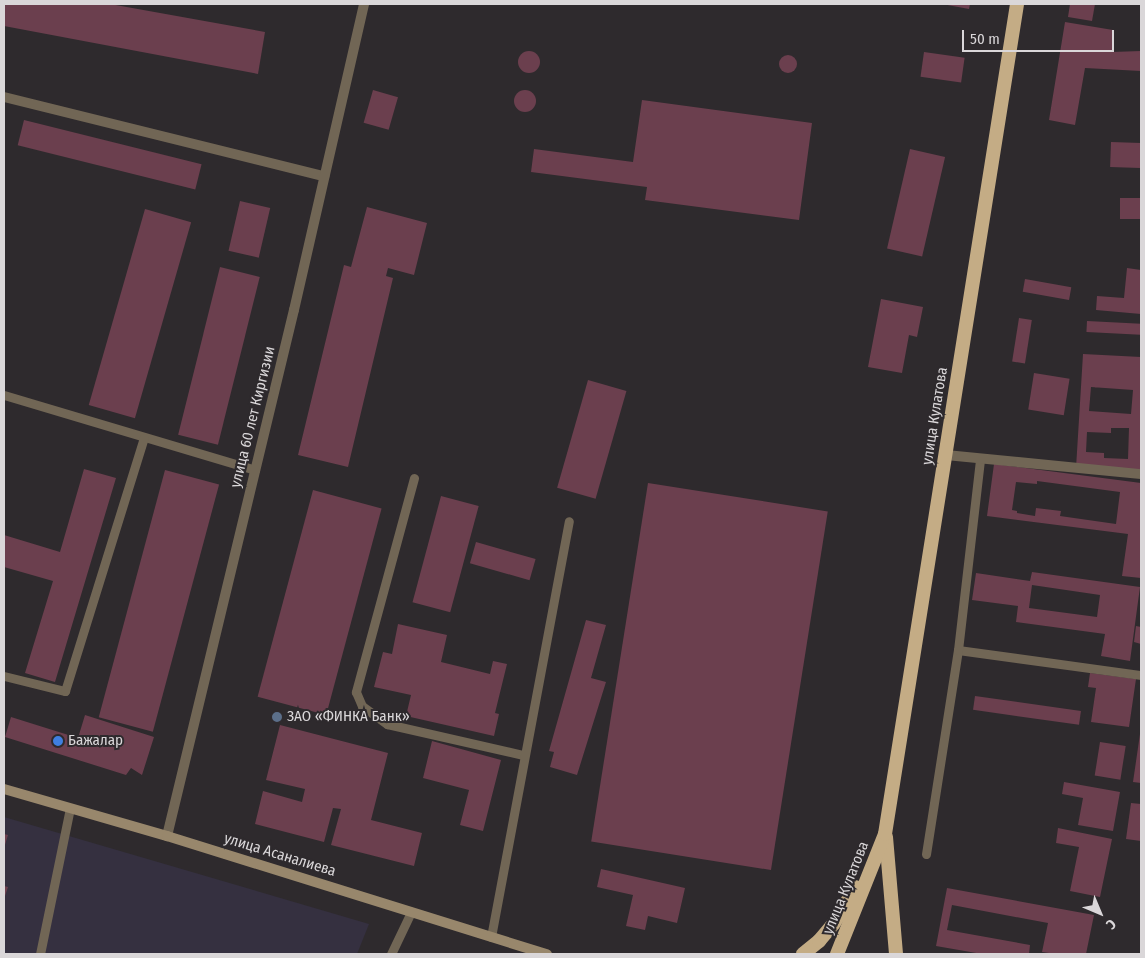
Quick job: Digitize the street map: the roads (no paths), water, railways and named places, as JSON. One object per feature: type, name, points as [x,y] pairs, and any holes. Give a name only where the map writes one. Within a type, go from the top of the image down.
[{"type":"highway","name":"улица Кулатова","points":[[837,954],[886,834],[1017,4]]},
{"type":"highway","name":"улица Кулатова","points":[[886,834],[896,954]]},
{"type":"highway","points":[[803,954],[834,923],[886,834]]},
{"type":"main road","name":"улица Асаналиева","points":[[4,789],[167,836],[547,954]]},
{"type":"street","name":"улица 60 лет Киргизии","points":[[167,836],[364,4]]},
{"type":"street","points":[[4,96],[324,176]]},
{"type":"street","points":[[946,456],[1141,474]]},
{"type":"lane","points":[[4,395],[255,470]]},
{"type":"lane","points":[[4,676],[65,691],[144,438]]},
{"type":"lane","points":[[926,854],[958,650],[980,459]]},
{"type":"lane","points":[[414,478],[356,692],[362,706],[387,724],[524,756]]},
{"type":"lane","points":[[491,937],[569,521]]},
{"type":"lane","points":[[958,650],[1141,675]]},
{"type":"lane","points":[[40,954],[70,808]]},
{"type":"lane","points":[[391,954],[411,912]]},
{"type":"place","name":"ЗАО «ФИНКА Банк»","points":[[277,717]]},
{"type":"place","name":"Бажалар","points":[[58,741]]}]
